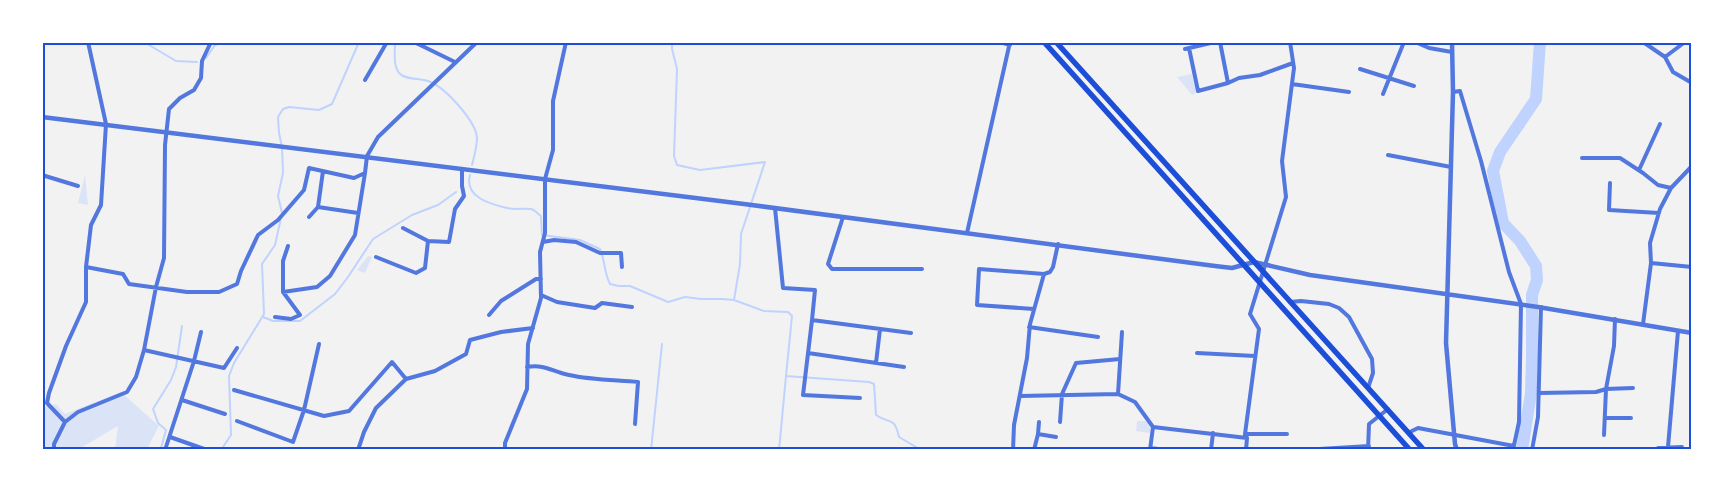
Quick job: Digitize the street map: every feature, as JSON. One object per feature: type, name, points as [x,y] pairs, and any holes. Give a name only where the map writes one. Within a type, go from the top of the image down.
[{"type":"main road","points":[[1044,42],[1410,450]]},
{"type":"main road","points":[[1056,42],[1368,388],[1410,432],[1424,450]]},
{"type":"street","points":[[47,403],[66,346],[86,302],[86,267],[91,225],[101,205],[106,124],[88,42]]},
{"type":"street","points":[[54,450],[54,444],[65,422],[78,412],[127,392],[136,377],[144,350],[156,287],[164,258],[166,145],[169,109],[180,98],[194,90],[201,78],[202,61],[211,42]]},
{"type":"street","points":[[365,80],[387,42]]},
{"type":"street","points":[[414,42],[455,62]]},
{"type":"street","points":[[283,292],[316,287],[330,276],[355,235],[367,156],[378,137],[477,42]]},
{"type":"street","points":[[505,450],[505,443],[527,389],[528,344],[541,295],[540,252],[544,238],[545,179],[553,150],[553,101],[566,42]]},
{"type":"street","points":[[967,233],[1010,44],[1000,42]]},
{"type":"street","points":[[1214,42],[1187,48],[1198,91],[1239,78],[1260,75],[1293,63]]},
{"type":"street","points":[[1220,42],[1228,82]]},
{"type":"street","points":[[1246,450],[1259,329],[1250,314],[1286,197],[1282,161],[1292,84],[1293,63],[1290,42]]},
{"type":"street","points":[[1292,48],[1296,42]]},
{"type":"street","points":[[1383,94],[1404,42]]},
{"type":"street","points":[[1415,42],[1429,48],[1452,52]]},
{"type":"street","points":[[1452,42],[1453,92],[1446,343],[1457,450]]},
{"type":"street","points":[[1643,42],[1665,57],[1673,72],[1692,83]]},
{"type":"street","points":[[1665,57],[1685,42]]},
{"type":"street","points":[[1360,69],[1414,86]]},
{"type":"street","points":[[1292,84],[1349,92]]},
{"type":"street","points":[[1410,432],[1418,428],[1514,448],[1519,422],[1523,305],[1509,272],[1460,91],[1453,92]]},
{"type":"street","points":[[42,117],[367,156],[1058,244],[1215,266],[1232,268],[1254,262],[1310,275],[1540,307],[1692,333]]},
{"type":"street","points":[[1639,170],[1660,124]]},
{"type":"street","points":[[1388,155],[1451,167]]},
{"type":"street","points":[[1582,158],[1620,158],[1658,184],[1671,188]]},
{"type":"street","points":[[1644,324],[1651,263],[1650,243],[1659,213],[1671,188],[1692,166]]},
{"type":"street","points":[[86,267],[123,274],[129,284],[187,292],[219,292],[237,284],[258,235],[278,220],[304,190],[309,168],[354,178],[365,173]]},
{"type":"street","points":[[403,228],[428,241],[449,242],[455,209],[464,196],[462,169]]},
{"type":"street","points":[[309,217],[318,207],[323,171]]},
{"type":"street","points":[[42,175],[78,186]]},
{"type":"street","points":[[1610,184],[1609,210],[1659,213]]},
{"type":"street","points":[[318,207],[358,213]]},
{"type":"street","points":[[774,208],[783,288],[816,290],[803,395],[860,398]]},
{"type":"street","points":[[842,217],[828,264],[832,268],[922,270]]},
{"type":"street","points":[[544,238],[576,242],[600,253],[621,253],[622,266]]},
{"type":"street","points":[[376,257],[416,273],[425,268],[428,241]]},
{"type":"street","points":[[1034,309],[977,305],[979,269],[1044,274],[1050,272],[1053,267],[1058,244]]},
{"type":"street","points":[[275,317],[291,318],[300,315],[283,292],[282,261],[288,246]]},
{"type":"street","points":[[1651,263],[1692,267]]},
{"type":"street","points":[[1013,450],[1014,426],[1028,358],[1029,327],[1044,274]]},
{"type":"street","points":[[489,315],[501,301],[536,279],[541,279]]},
{"type":"street","points":[[541,295],[557,302],[595,308],[602,303],[632,307]]},
{"type":"street","points":[[1290,302],[1301,301],[1329,304],[1338,308],[1349,317],[1372,359],[1372,373],[1368,388]]},
{"type":"street","points":[[1532,450],[1538,417],[1540,307]]},
{"type":"street","points":[[812,320],[911,333]]},
{"type":"street","points":[[1604,435],[1606,389],[1614,346],[1615,320]]},
{"type":"street","points":[[1029,327],[1098,337]]},
{"type":"street","points":[[358,450],[364,432],[376,408],[406,379],[435,371],[466,354],[470,340],[501,332],[533,328]]},
{"type":"street","points":[[876,363],[880,329]]},
{"type":"street","points":[[1668,447],[1678,331]]},
{"type":"street","points":[[166,447],[194,361],[201,332]]},
{"type":"street","points":[[1118,394],[1122,332]]},
{"type":"street","points":[[237,421],[293,442],[304,410],[319,344]]},
{"type":"street","points":[[144,350],[224,368],[238,348]]},
{"type":"street","points":[[808,353],[904,367]]},
{"type":"street","points":[[1197,353],[1255,356]]},
{"type":"street","points":[[1060,422],[1062,394],[1076,363],[1120,359]]},
{"type":"street","points":[[234,390],[324,416],[349,411],[392,362],[406,379]]},
{"type":"street","points":[[528,367],[551,368],[568,375],[638,382],[635,424]]},
{"type":"street","points":[[1539,393],[1596,392],[1606,389],[1633,388]]},
{"type":"street","points":[[1020,396],[1118,394],[1134,402],[1153,427],[1150,449],[1166,450]]},
{"type":"street","points":[[182,400],[225,414]]},
{"type":"street","points":[[42,405],[47,403]]},
{"type":"street","points":[[47,403],[65,422]]},
{"type":"street","points":[[1303,450],[1369,448],[1369,424],[1388,408]]},
{"type":"street","points":[[1605,418],[1631,418]]},
{"type":"street","points":[[1034,450],[1039,422]]},
{"type":"street","points":[[1153,427],[1246,436],[1287,434]]},
{"type":"street","points":[[1211,450],[1213,433]]},
{"type":"street","points":[[1038,434],[1056,437]]},
{"type":"street","points":[[170,437],[207,450]]},
{"type":"street","points":[[186,450],[188,443]]},
{"type":"street","points":[[1658,448],[1682,447]]},
{"type":"shaded area","points":[[1192,74],[1196,93],[1192,95],[1177,77]]},
{"type":"shaded area","points":[[85,175],[88,205],[78,203]]},
{"type":"shaded area","points":[[368,256],[372,257],[365,273],[357,270]]},
{"type":"shaded area","points":[[121,392],[159,426],[147,449],[115,449],[118,426],[79,449],[43,450],[43,412],[45,407],[56,404],[65,414]]},
{"type":"shaded area","points":[[1137,421],[1146,421],[1150,426],[1150,433],[1136,431]]},
{"type":"waterway","points":[[144,42],[176,61],[197,62]]},
{"type":"waterway","points":[[206,58],[215,45],[225,42]]},
{"type":"waterway","points":[[282,213],[278,196],[283,173],[278,117],[283,109],[289,107],[319,110],[332,104],[359,42]]},
{"type":"waterway","points":[[395,42],[395,62],[399,73],[405,77],[435,84],[458,105],[471,123],[477,138],[472,165]]},
{"type":"waterway","points":[[672,42],[677,69],[674,156],[677,165],[700,170],[765,162],[741,234],[740,264],[734,300]]},
{"type":"waterway","points":[[1522,450],[1531,393],[1532,295],[1537,280],[1536,266],[1520,241],[1503,223],[1493,171],[1500,152],[1536,99],[1540,42]]},
{"type":"waterway","points":[[470,175],[469,183],[471,189],[486,202],[513,209],[531,209],[541,216],[542,235],[580,240],[600,249],[610,284],[630,286],[668,302],[685,297],[722,299],[734,300],[764,311],[788,312],[792,316],[786,376],[869,382],[874,384],[876,415],[893,423],[899,437],[921,450]]},
{"type":"waterway","points":[[263,317],[273,321],[300,321],[335,294],[373,239],[412,215],[438,205],[456,192]]},
{"type":"waterway","points":[[221,450],[231,435],[229,376],[234,363],[264,314],[262,264],[275,245],[281,218]]},
{"type":"waterway","points":[[162,450],[166,430],[158,423],[153,409],[171,380],[176,367],[182,326]]},
{"type":"waterway","points":[[651,450],[662,344]]},
{"type":"waterway","points":[[779,450],[786,376]]}]
